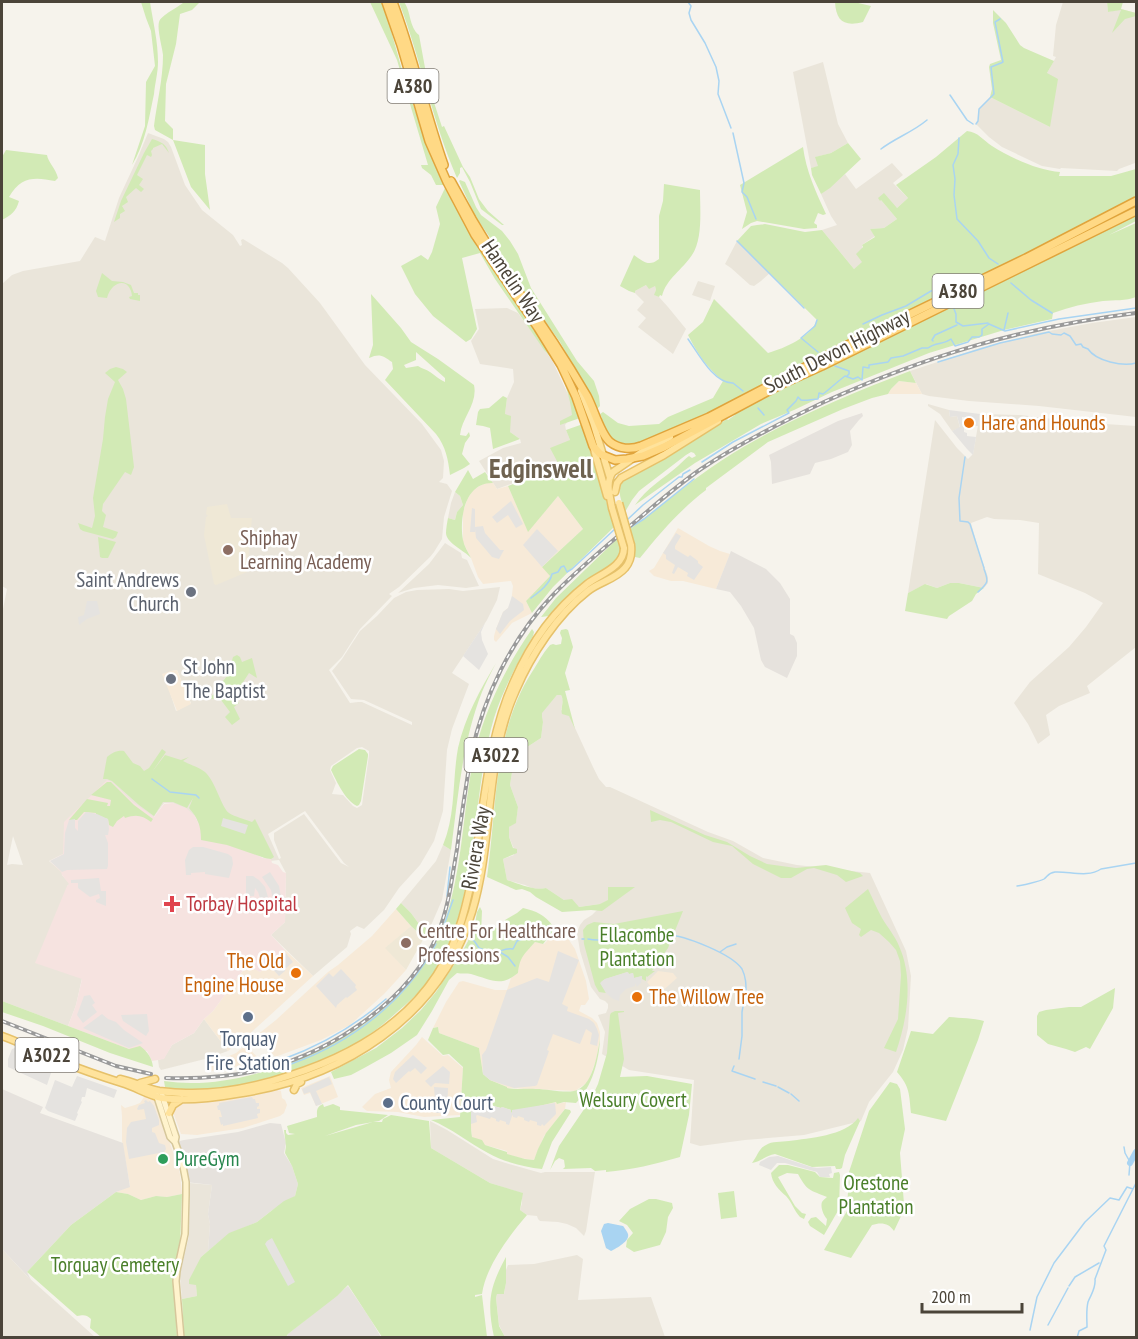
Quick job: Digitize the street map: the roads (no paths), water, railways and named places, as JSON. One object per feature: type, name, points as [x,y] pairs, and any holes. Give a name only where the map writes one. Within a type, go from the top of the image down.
[{"type":"highway","name":"Hamelin Way","points":[[386,2],[429,141],[447,182],[475,235],[552,348],[568,380],[586,406],[587,428],[593,446]]},
{"type":"highway","name":"Hamelin Way","points":[[393,2],[435,141],[451,181],[487,244],[547,330],[578,382]]},
{"type":"highway","name":"South Devon Highway","points":[[604,457],[615,460],[632,459],[655,451],[865,336],[1137,201]]},
{"type":"highway","name":"South Devon Highway","points":[[731,409],[1137,211]]},
{"type":"highway","name":"South Devon Highway","points":[[578,382],[586,406],[610,442],[618,446],[628,448],[641,446],[700,421],[723,414]]},
{"type":"highway","name":"A380","points":[[593,446],[604,457]]},
{"type":"main road","name":"South Devon Highway","points":[[615,492],[621,478],[685,442],[723,414]]},
{"type":"main road","name":"Hamelin Way","points":[[596,421],[604,457],[619,503],[628,547],[627,560]]},
{"type":"main road","name":"South Devon Highway","points":[[610,476],[617,468],[700,421]]},
{"type":"main road","name":"Hamelin Way","points":[[593,446],[608,501],[628,547]]},
{"type":"main road","points":[[610,476],[608,484],[612,508]]},
{"type":"main road","name":"Riviera Way","points":[[159,1094],[182,1098],[218,1097],[257,1091],[304,1079],[379,1040],[422,1001],[446,970],[465,933],[473,909],[484,856],[499,738],[508,708],[527,668],[558,621],[589,590],[618,573],[627,560]]},
{"type":"main road","name":"Riviera Way","points":[[159,1094],[245,1088],[272,1082],[328,1063],[392,1024],[418,999],[442,966],[462,922],[472,884],[495,736],[518,672],[544,629],[560,609],[584,586],[627,560]]},
{"type":"main road","name":"A3022","points":[[547,631],[553,623],[558,621]]},
{"type":"main road","name":"Riviera Way","points":[[485,885],[483,876],[489,831],[490,799]]},
{"type":"main road","name":"A3022","points":[[2,1036],[93,1074],[159,1094]]},
{"type":"main road","points":[[294,1090],[297,1084],[323,1071]]},
{"type":"main road","name":"A3022","points":[[93,1074],[137,1083],[159,1094]]},
{"type":"main road","points":[[137,1083],[154,1079]]},
{"type":"main road","points":[[159,1094],[169,1113],[186,1182],[185,1234],[176,1281],[181,1338]]},
{"type":"main road","points":[[159,1094],[170,1137],[176,1142]]},
{"type":"main road","points":[[169,1113],[173,1105],[182,1098]]},
{"type":"water","points":[[604,1224],[623,1226],[628,1234],[625,1242],[611,1251],[606,1248],[601,1231]]},
{"type":"waterway","points":[[688,2],[691,6],[689,13],[691,20],[716,67],[719,81],[718,94],[731,128]]},
{"type":"waterway","points":[[976,124],[979,109],[994,94],[991,67],[1003,62],[995,22],[1000,19]]},
{"type":"waterway","points":[[950,95],[967,120],[973,124]]},
{"type":"waterway","points":[[881,149],[927,120]]},
{"type":"waterway","points":[[733,133],[744,183],[742,192],[747,197],[756,219]]},
{"type":"waterway","points":[[959,138],[958,154],[953,165],[957,219],[978,241],[989,258],[998,264]]},
{"type":"waterway","points":[[737,241],[804,308]]},
{"type":"waterway","points":[[1011,283],[1031,300],[1052,313]]},
{"type":"waterway","points":[[863,324],[906,306],[931,291],[936,290],[940,294]]},
{"type":"waterway","points":[[702,462],[733,442],[789,413],[787,410],[798,397],[801,400],[818,399],[819,393],[823,394],[845,376],[853,379],[858,377],[862,380],[863,367],[869,368],[869,365],[888,362],[891,358],[951,339],[955,346],[968,342],[972,337],[982,335],[982,329],[989,324],[1005,331],[1059,319],[1136,308]]},
{"type":"waterway","points":[[954,309],[956,322],[963,326],[988,323]]},
{"type":"waterway","points":[[1004,330],[1008,313]]},
{"type":"waterway","points":[[817,320],[815,326],[801,338],[818,352]]},
{"type":"waterway","points":[[933,341],[935,335],[957,325]]},
{"type":"waterway","points":[[938,362],[1000,343],[1049,332],[1061,335],[1064,333],[1070,336],[1076,345],[1081,344],[1103,360],[1124,364],[1136,363]]},
{"type":"waterway","points":[[688,339],[719,379],[733,383],[743,391]]},
{"type":"waterway","points":[[835,366],[849,371],[847,376]]},
{"type":"waterway","points":[[758,408],[764,415]]},
{"type":"waterway","points":[[965,457],[959,498],[960,521],[970,524],[984,568]]},
{"type":"waterway","points":[[627,520],[643,505],[690,470]]},
{"type":"waterway","points":[[631,527],[694,479]]},
{"type":"waterway","points":[[531,598],[547,584],[552,574],[564,566],[567,572],[572,569],[616,528]]},
{"type":"waterway","points":[[978,592],[987,582],[984,569]]},
{"type":"waterway","points":[[152,779],[170,792],[196,795],[199,798]]},
{"type":"waterway","points":[[1017,886],[1042,880],[1055,872],[1090,873],[1136,863]]},
{"type":"waterway","points":[[447,896],[450,867]]},
{"type":"waterway","points":[[442,931],[453,900]]},
{"type":"waterway","points":[[473,940],[479,948],[490,953],[513,949],[517,941],[542,930],[550,932]]},
{"type":"waterway","points":[[539,933],[547,933]]},
{"type":"waterway","points":[[588,939],[635,939],[664,935],[696,942],[737,963],[744,975],[746,992]]},
{"type":"waterway","points":[[291,1064],[335,1044],[375,1018],[409,984],[424,965],[436,944]]},
{"type":"waterway","points":[[720,952],[736,944]]},
{"type":"waterway","points":[[500,952],[508,957],[515,966]]},
{"type":"waterway","points":[[739,1059],[745,995]]},
{"type":"waterway","points":[[281,1060],[336,1034],[362,1018],[386,999]]},
{"type":"waterway","points":[[734,1066],[732,1071],[755,1079]]},
{"type":"waterway","points":[[763,1082],[776,1086]]},
{"type":"waterway","points":[[778,1087],[789,1093]]},
{"type":"waterway","points":[[791,1094],[799,1101]]},
{"type":"waterway","points":[[1124,1147],[1130,1162],[1129,1175]]},
{"type":"waterway","points":[[1130,1163],[1136,1152]]},
{"type":"waterway","points":[[1077,1338],[1079,1331],[1087,1327],[1088,1302],[1106,1250],[1104,1246],[1136,1183]]},
{"type":"waterway","points":[[1030,1330],[1037,1297],[1054,1263],[1085,1222],[1110,1198],[1119,1200],[1127,1187],[1133,1189]]},
{"type":"waterway","points":[[1069,1286],[1075,1277],[1099,1263]]},
{"type":"waterway","points":[[1048,1325],[1068,1288]]},
{"type":"railway","points":[[166,1078],[228,1076],[253,1072],[291,1061],[343,1036],[389,1001],[409,980],[426,957],[445,912],[471,755],[483,711],[501,669],[524,630],[553,595],[591,559],[674,489],[716,459],[761,433],[824,402],[901,370],[1015,335],[1136,313]]},
{"type":"railway","points":[[2,1021],[116,1066],[151,1074]]},
{"type":"place","name":"Hare and Hounds","points":[[969,423]]},
{"type":"place","name":"Shiphay Learning Academy","points":[[228,550]]},
{"type":"place","name":"Saint Andrews Church","points":[[191,592]]},
{"type":"place","name":"St John The Baptist","points":[[171,679]]},
{"type":"place","name":"Torbay Hospital","points":[[172,904]]},
{"type":"place","name":"Centre For Healthcare Professions","points":[[406,943]]},
{"type":"place","name":"The Old Engine House","points":[[296,973]]},
{"type":"place","name":"The Willow Tree","points":[[637,997]]},
{"type":"place","name":"Torquay Fire Station","points":[[248,1017]]},
{"type":"place","name":"County Court","points":[[388,1103]]},
{"type":"place","name":"PureGym","points":[[163,1159]]},
{"type":"district","name":"Edginswell","points":[[541,469]]},
{"type":"park label","name":"Ellacombe Plantation","points":[[637,947]]},
{"type":"park label","name":"Welsury Covert","points":[[633,1100]]},
{"type":"park label","name":"Orestone Plantation","points":[[876,1195]]},
{"type":"park label","name":"Torquay Cemetery","points":[[115,1265]]}]
